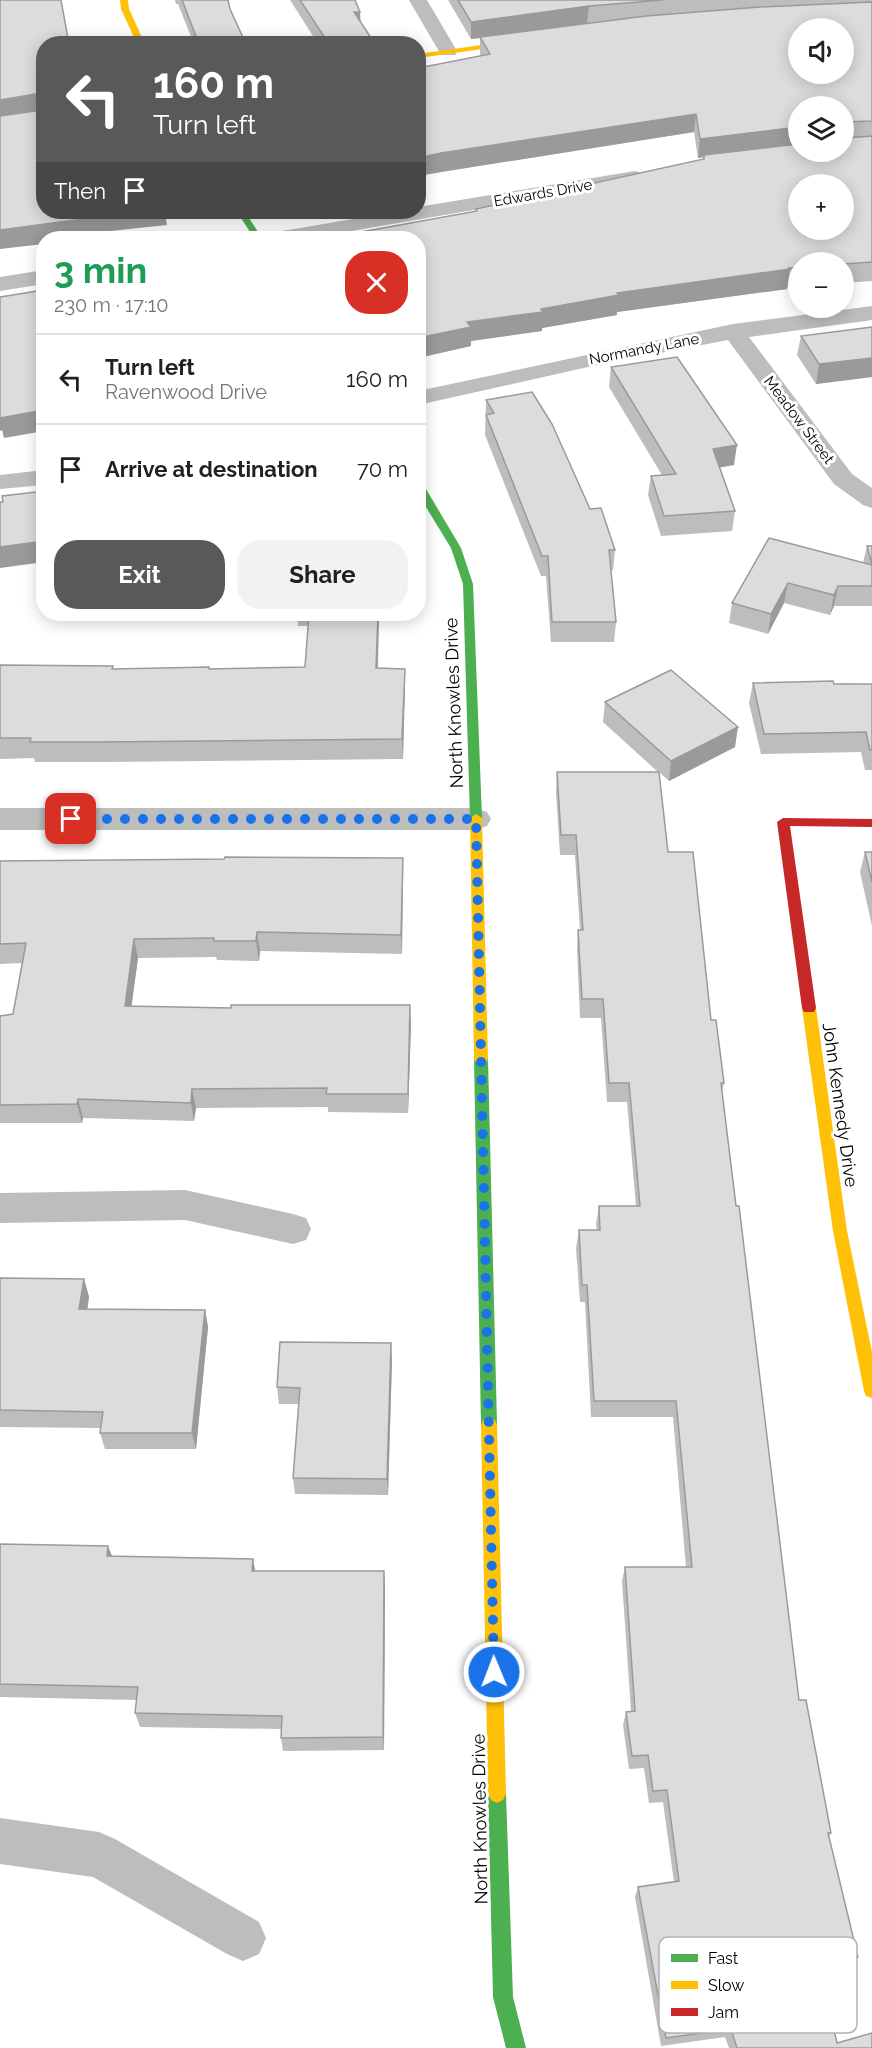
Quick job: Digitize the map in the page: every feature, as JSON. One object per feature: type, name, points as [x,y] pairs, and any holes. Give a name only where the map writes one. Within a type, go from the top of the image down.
[{"type":"street","points":[[124,0],[125,9],[137,36]]},
{"type":"street","points":[[418,0],[448,51]]},
{"type":"street","points":[[426,55],[537,39]]},
{"type":"street","name":"Edwards Drive","points":[[426,212],[656,173]]},
{"type":"street","name":"Edwards Drive","points":[[317,231],[387,219]]},
{"type":"street","points":[[0,284],[36,278]]},
{"type":"street","name":"Normandy Lane","points":[[426,396],[592,359],[734,331],[872,313]]},
{"type":"street","name":"Meadow Street","points":[[734,331],[843,479],[872,500]]},
{"type":"street","points":[[0,482],[36,478]]},
{"type":"street","name":"North Knowles Drive","points":[[426,497],[456,548],[468,584],[476,819],[498,1862],[503,1997],[516,2048]]},
{"type":"street","points":[[0,819],[476,819]]},
{"type":"street","name":"John Kennedy Drive","points":[[872,823],[783,822],[840,1231],[872,1391]]},
{"type":"street","points":[[0,1208],[185,1205],[293,1229]]},
{"type":"street","points":[[0,1841],[99,1855],[243,1938]]},
{"type":"building","points":[[0,0],[61,0],[68,36],[36,36],[36,94],[0,100]]},
{"type":"building","points":[[182,0],[228,0],[242,36],[196,36]]},
{"type":"building","points":[[300,0],[355,0],[360,12],[354,12],[370,36],[324,36]]},
{"type":"building","points":[[458,0],[663,0],[589,6],[471,22]]},
{"type":"building","points":[[872,2],[872,121],[854,122],[854,96],[788,96],[788,128],[700,139],[696,114],[426,156],[426,66],[490,54],[480,37],[646,16],[760,7]]},
{"type":"building","points":[[36,111],[36,219],[83,219],[0,230],[0,116]]},
{"type":"building","points":[[872,136],[872,262],[854,263],[854,252],[788,252],[788,269],[617,293],[619,295],[541,309],[543,312],[467,322],[471,327],[426,336],[426,231],[367,231],[477,211],[476,209],[704,159],[704,155],[788,145],[788,162],[854,162],[854,137]]},
{"type":"building","points":[[36,291],[36,411],[0,418],[0,297]]},
{"type":"building","points":[[872,327],[872,358],[819,364],[801,336]]},
{"type":"building","points":[[677,357],[737,445],[713,449],[735,511],[664,516],[651,476],[676,474],[611,367]]},
{"type":"building","points":[[532,392],[552,424],[590,509],[601,508],[615,550],[609,550],[616,622],[552,622],[548,556],[542,556],[486,415],[494,413],[486,400]]},
{"type":"building","points":[[36,492],[36,542],[0,547],[2,496]]},
{"type":"building","points":[[769,538],[872,565],[872,586],[838,586],[834,595],[788,583],[771,614],[732,603]]},
{"type":"building","points":[[867,546],[872,546],[872,565]]},
{"type":"building","points":[[308,621],[378,621],[376,668],[405,669],[402,739],[30,742],[31,738],[0,738],[0,665],[113,666],[112,669],[305,667]]},
{"type":"building","points":[[671,670],[738,727],[671,761],[605,702]]},
{"type":"building","points":[[833,681],[834,684],[872,684],[872,750],[870,750],[866,732],[764,734],[753,683]]},
{"type":"building","points":[[557,772],[659,772],[668,852],[693,852],[711,1020],[716,1020],[736,1206],[739,1206],[799,1700],[806,1700],[831,1833],[828,1833],[853,1937],[659,1937],[659,2000],[638,1887],[679,1881],[667,1790],[653,1791],[648,1755],[632,1756],[626,1712],[635,1711],[625,1567],[692,1567],[676,1401],[594,1401],[587,1285],[582,1285],[579,1230],[600,1230],[599,1206],[640,1206],[629,1083],[609,1083],[603,999],[582,999],[578,930],[583,930],[576,835],[561,835]]},
{"type":"building","points":[[865,852],[872,852],[872,882]]},
{"type":"building","points":[[225,857],[403,858],[401,935],[257,932],[256,941],[214,941],[214,938],[134,939],[125,1006],[231,1008],[231,1005],[410,1005],[408,1094],[326,1094],[327,1088],[192,1089],[191,1103],[78,1099],[77,1104],[0,1105],[0,1016],[13,1014],[26,943],[0,944],[0,861],[224,859]]},
{"type":"building","points":[[0,1278],[84,1279],[79,1309],[205,1310],[192,1433],[100,1433],[103,1412],[0,1410]]},
{"type":"building","points":[[280,1342],[391,1343],[387,1479],[293,1478],[300,1388],[277,1387]]},
{"type":"building","points":[[0,1544],[108,1546],[107,1556],[253,1559],[252,1571],[384,1571],[383,1737],[281,1738],[282,1716],[135,1713],[138,1687],[0,1684]]},
{"type":"building","points":[[665,2033],[702,2033],[666,2038]]},
{"type":"building","points":[[732,2033],[835,2033],[837,2043],[872,2033],[872,2048],[737,2048]]},
{"type":"traffic: fast","points":[[246,219],[253,231]]},
{"type":"traffic: fast","points":[[426,497],[456,548],[468,584],[476,818]]},
{"type":"traffic: fast","points":[[481,1059],[489,1425]]},
{"type":"traffic: fast","points":[[497,1794],[503,1997],[516,2048]]},
{"type":"traffic: slow","points":[[124,0],[125,9],[137,36]]},
{"type":"traffic: slow","points":[[426,55],[524,41]]},
{"type":"traffic: slow","points":[[476,818],[481,1059]]},
{"type":"traffic: slow","points":[[809,1008],[840,1231],[872,1391]]},
{"type":"traffic: slow","points":[[489,1425],[497,1794]]},
{"type":"traffic: jam","points":[[809,1008],[783,822],[872,823]]},
{"type":"route","points":[[71,819],[476,819],[494,1672]]}]
